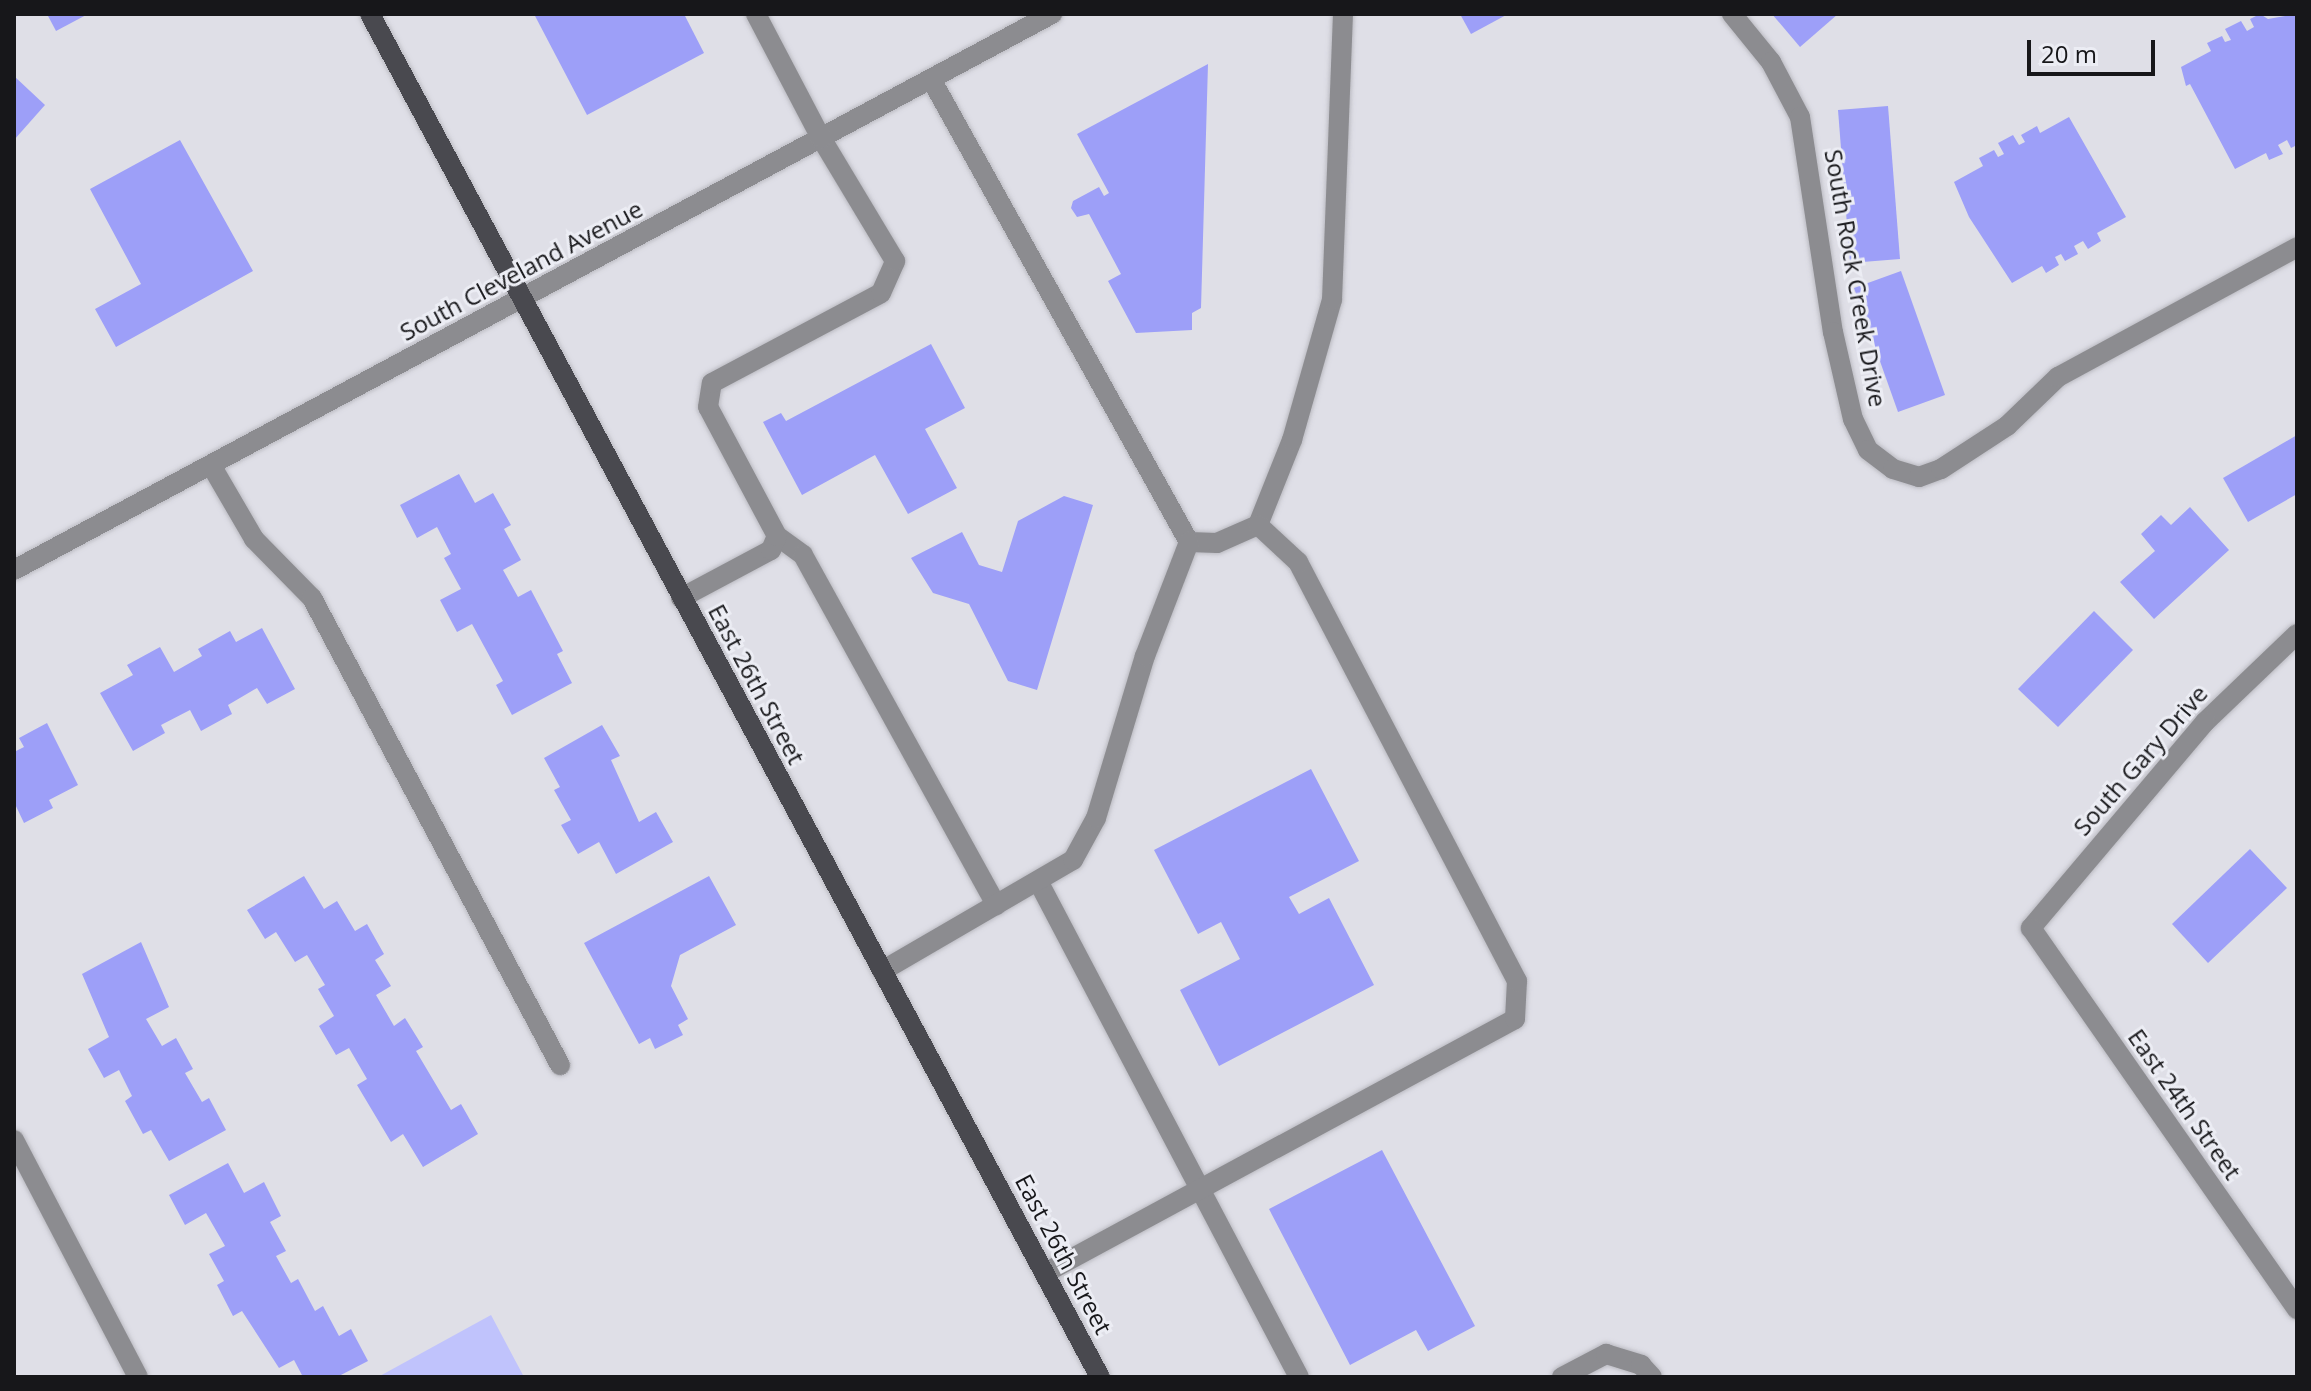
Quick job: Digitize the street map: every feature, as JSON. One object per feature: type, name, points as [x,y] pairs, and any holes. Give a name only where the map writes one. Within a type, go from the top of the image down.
[{"type":"main road","name":"East 26th Street","points":[[370,14],[1100,1377]]},
{"type":"street","points":[[756,14],[821,138],[895,261],[881,293],[712,383],[708,407],[777,536],[803,555],[996,905]]},
{"type":"street","name":"South Cleveland Avenue","points":[[14,570],[1052,14]]},
{"type":"street","points":[[1189,542],[1217,543],[1258,525],[1292,440],[1332,300],[1343,14]]},
{"type":"street","name":"South Rock Creek Drive","points":[[1732,14],[1771,62],[1800,117],[1833,332],[1853,419],[1868,450],[1893,469],[1919,477],[1941,469],[2007,426],[2058,377],[2297,247]]},
{"type":"street","points":[[931,79],[1189,542]]},
{"type":"street","points":[[211,465],[254,539],[312,598],[560,1065]]},
{"type":"street","points":[[1045,1273],[1203,1191],[1515,1019],[1517,981],[1298,562],[1258,525]]},
{"type":"street","points":[[681,598],[771,550],[777,536]]},
{"type":"street","points":[[882,971],[1073,860],[1096,818],[1145,656],[1189,542]]},
{"type":"street","name":"South Gary Drive","points":[[2031,928],[2224,701],[2297,634]]},
{"type":"street","points":[[1038,881],[1299,1377]]},
{"type":"street","name":"East 24th Street","points":[[2031,928],[2297,1309]]},
{"type":"street","points":[[14,1140],[138,1377]]},
{"type":"street","points":[[1562,1377],[1606,1354],[1641,1365],[1652,1377]]},
{"type":"shaded area","points":[[491,1315],[524,1377],[378,1377]]},
{"type":"building","points":[[47,14],[88,14],[56,31]]},
{"type":"building","points":[[534,14],[684,14],[704,53],[587,115]]},
{"type":"building","points":[[1460,14],[1508,14],[1471,34]]},
{"type":"building","points":[[1772,14],[1838,14],[1800,47]]},
{"type":"building","points":[[2260,14],[2268,19],[2297,14],[2297,145],[2291,148],[2287,140],[2278,145],[2283,154],[2269,160],[2266,153],[2235,169],[2190,84],[2186,86],[2181,67],[2211,51],[2207,43],[2222,36],[2225,42],[2231,40],[2225,29],[2241,21],[2247,31],[2254,27],[2250,19]]},
{"type":"building","points":[[1208,64],[1201,308],[1192,313],[1192,330],[1136,333],[1108,281],[1121,274],[1089,214],[1077,217],[1071,208],[1073,201],[1099,187],[1104,196],[1109,193],[1077,134]]},
{"type":"building","points":[[14,76],[45,105],[14,140]]},
{"type":"building","points":[[1888,106],[1900,259],[1850,263],[1838,110]]},
{"type":"building","points":[[2069,117],[2126,217],[2097,233],[2101,241],[2088,249],[2083,241],[2074,246],[2078,254],[2065,261],[2061,254],[2055,257],[2059,265],[2046,273],[2042,266],[2012,283],[1969,217],[1954,182],[1983,166],[1979,158],[1994,150],[1998,157],[2004,154],[1998,143],[2013,135],[2019,145],[2025,142],[2021,135],[2037,126],[2040,133]]},
{"type":"building","points":[[180,140],[253,271],[116,347],[95,309],[141,284],[90,189]]},
{"type":"building","points":[[1901,271],[1945,395],[1898,412],[1854,288]]},
{"type":"building","points":[[931,344],[965,408],[925,429],[957,488],[908,514],[875,455],[802,495],[763,422],[781,413],[786,421]]},
{"type":"building","points":[[2297,435],[2297,494],[2248,522],[2223,478]]},
{"type":"building","points":[[459,474],[475,503],[493,493],[511,525],[504,529],[521,560],[503,570],[518,597],[531,590],[563,651],[557,654],[572,683],[512,715],[496,685],[503,681],[472,624],[457,632],[440,600],[461,589],[444,558],[451,554],[437,527],[417,538],[400,505]]},
{"type":"building","points":[[1064,496],[1093,505],[1037,690],[1008,681],[969,604],[933,593],[911,558],[962,532],[979,565],[1002,572],[1018,521]]},
{"type":"building","points":[[2190,507],[2229,550],[2154,619],[2120,582],[2155,551],[2141,534],[2161,515],[2171,525]]},
{"type":"building","points":[[2094,611],[2133,650],[2058,727],[2018,689]]},
{"type":"building","points":[[262,628],[295,689],[267,704],[257,688],[228,705],[232,714],[201,731],[190,710],[161,725],[165,733],[133,751],[100,693],[133,675],[127,665],[160,647],[174,672],[202,656],[198,649],[230,631],[236,642]]},
{"type":"building","points":[[47,723],[78,785],[49,800],[53,808],[24,823],[14,802],[14,752],[24,747],[19,738]]},
{"type":"building","points":[[602,725],[620,756],[611,760],[639,822],[656,812],[673,842],[616,874],[599,842],[578,854],[561,825],[571,820],[554,790],[560,787],[544,758]]},
{"type":"building","points":[[1311,769],[1359,861],[1289,897],[1299,914],[1329,898],[1374,985],[1219,1066],[1180,990],[1240,959],[1221,922],[1198,934],[1154,850]]},
{"type":"building","points":[[2250,849],[2287,888],[2208,963],[2172,924]]},
{"type":"building","points":[[304,876],[324,909],[337,901],[355,931],[367,924],[384,954],[375,960],[391,986],[376,995],[394,1026],[405,1018],[423,1047],[416,1051],[451,1110],[461,1104],[478,1134],[423,1167],[403,1134],[391,1142],[357,1085],[367,1079],[349,1048],[336,1055],[319,1026],[334,1016],[318,989],[325,985],[307,955],[295,962],[276,932],[265,939],[247,910]]},
{"type":"building","points":[[709,876],[736,925],[680,955],[671,986],[688,1019],[678,1025],[683,1035],[655,1049],[650,1038],[639,1044],[584,943]]},
{"type":"building","points":[[141,942],[169,1007],[146,1019],[162,1046],[176,1038],[193,1069],[185,1073],[202,1102],[209,1098],[226,1130],[169,1161],[151,1130],[143,1134],[125,1101],[132,1096],[119,1070],[104,1078],[88,1049],[109,1037],[82,974]]},
{"type":"building","points":[[1382,1150],[1475,1326],[1428,1351],[1416,1330],[1350,1365],[1269,1209]]},
{"type":"building","points":[[228,1163],[244,1193],[264,1182],[281,1216],[270,1222],[286,1251],[276,1256],[291,1283],[298,1279],[315,1311],[323,1306],[339,1336],[351,1329],[368,1361],[337,1377],[303,1377],[294,1360],[279,1368],[242,1311],[233,1316],[217,1285],[224,1281],[209,1254],[225,1246],[206,1213],[185,1225],[169,1195]]}]
